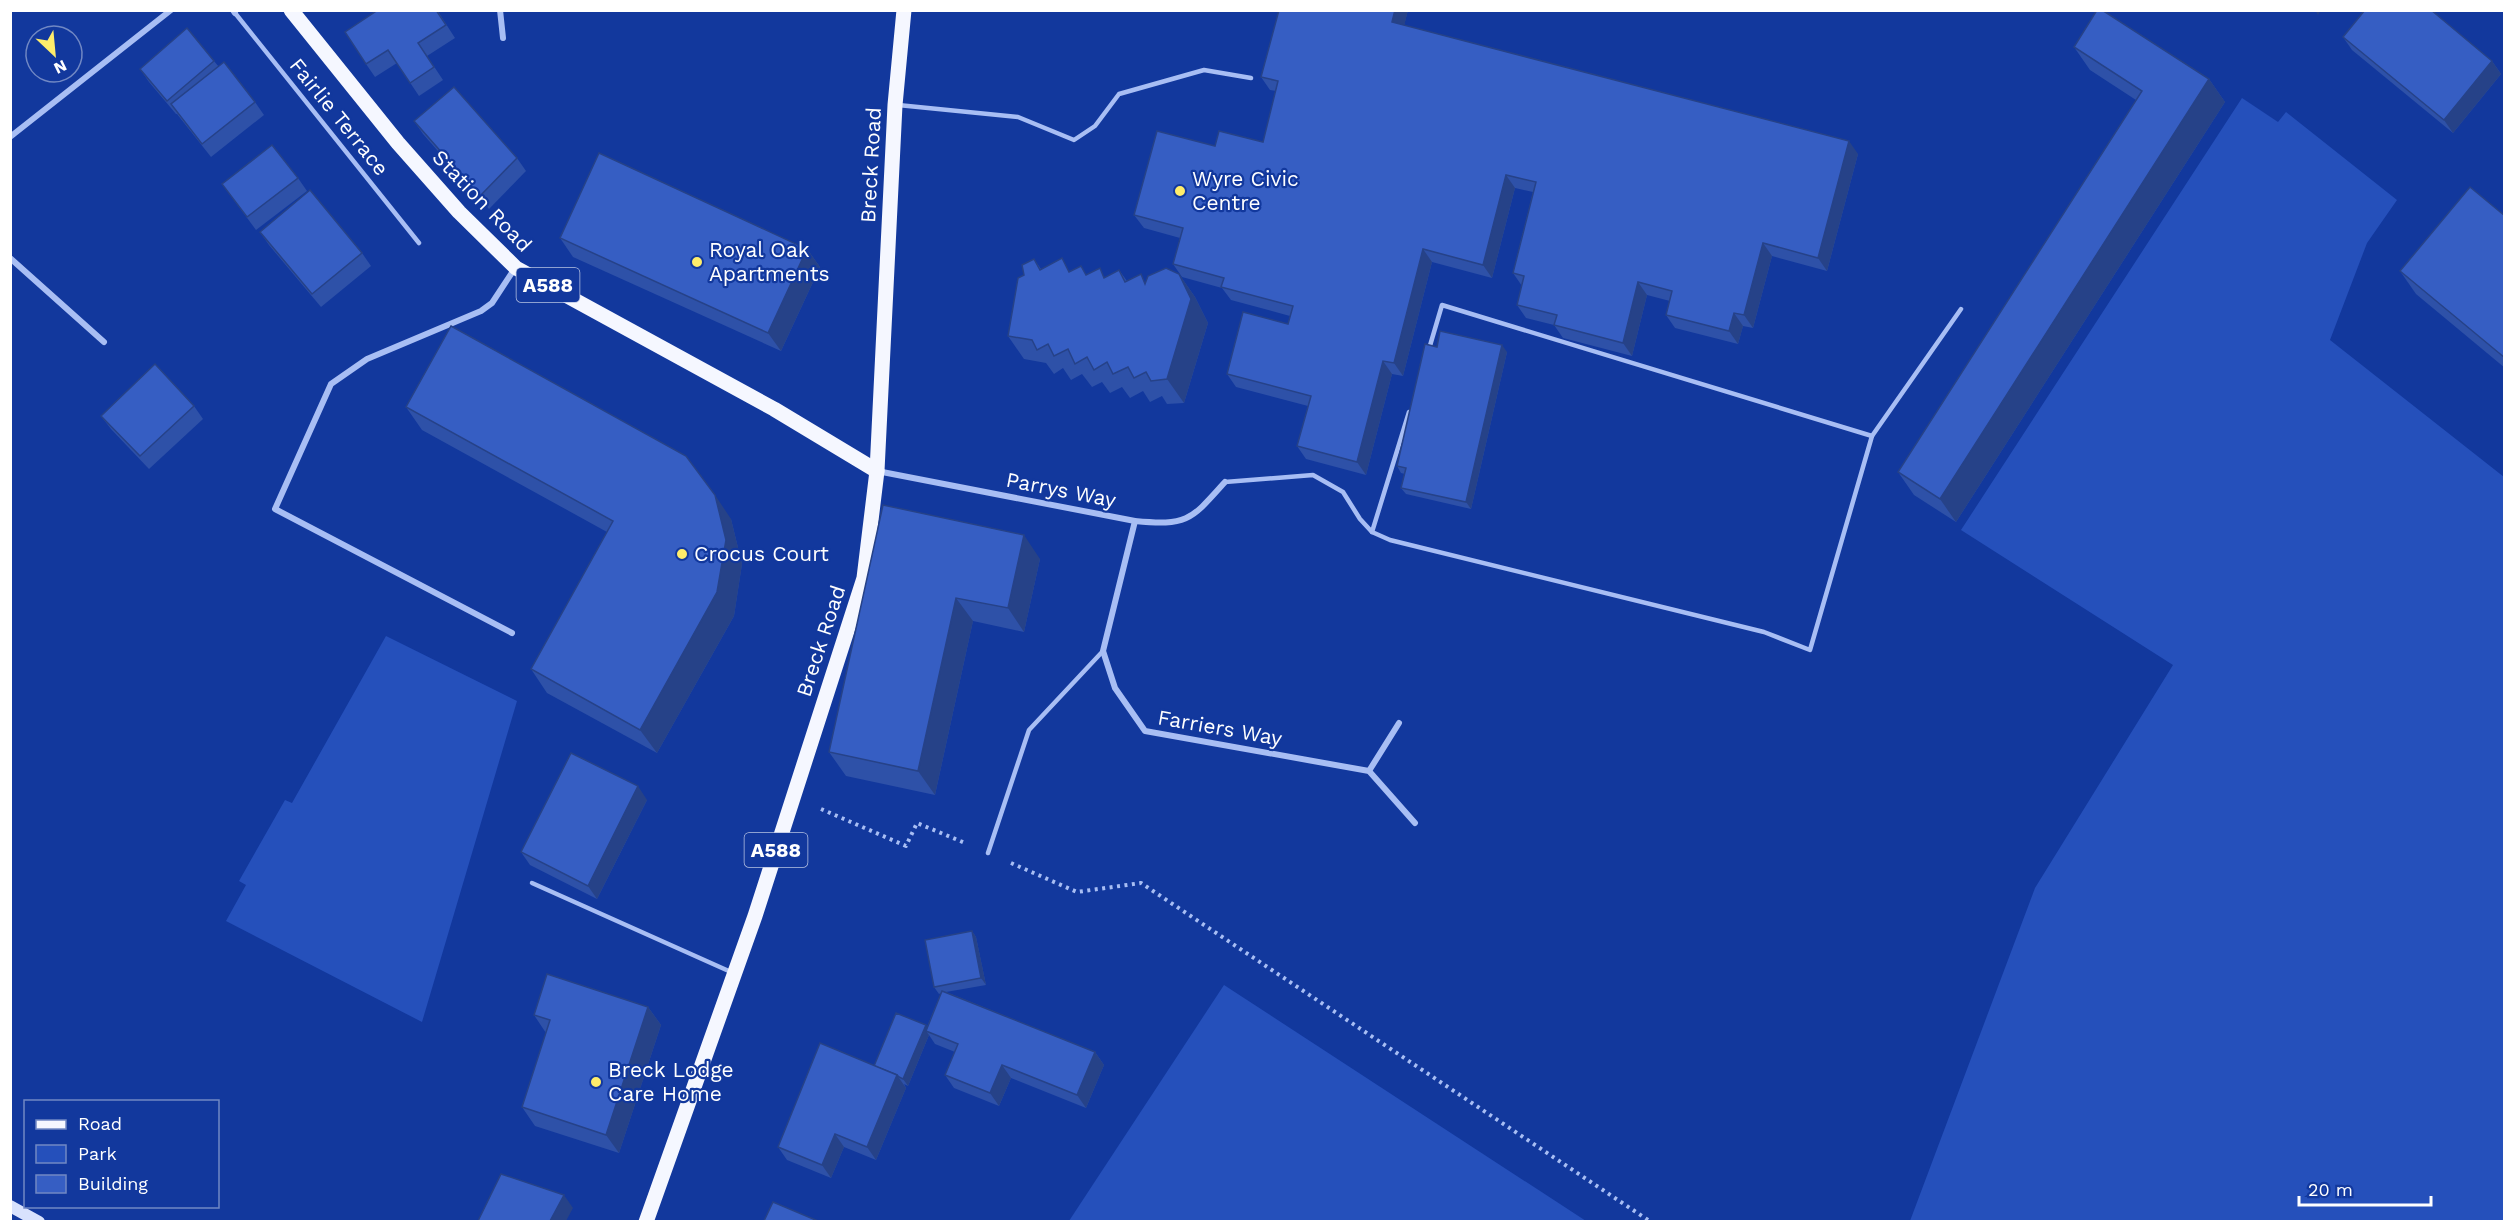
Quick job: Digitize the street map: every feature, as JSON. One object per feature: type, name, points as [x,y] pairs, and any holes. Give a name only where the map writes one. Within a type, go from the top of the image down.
[{"type":"main road","name":"Station Road","points":[[291,10],[413,160],[459,212],[516,268],[774,409],[877,471]]},
{"type":"main road","name":"Breck Road","points":[[646,1221],[794,797],[864,578],[877,471],[895,105],[904,10]]},
{"type":"street","points":[[10,137],[171,10]]},
{"type":"street","points":[[500,10],[503,38]]},
{"type":"street","points":[[10,258],[104,342]]},
{"type":"street","points":[[512,633],[275,509],[331,384],[367,359],[481,311],[492,303],[516,268]]},
{"type":"street","name":"Parrys Way","points":[[877,471],[1135,521],[1166,524],[1194,516],[1225,482]]},
{"type":"street","points":[[1103,651],[1135,521]]},
{"type":"street","name":"Farriers Way","points":[[1103,651],[1115,688],[1144,731],[1369,771]]},
{"type":"street","points":[[1399,723],[1369,771],[1416,823]]},
{"type":"street","points":[[10,1206],[39,1221]]},
{"type":"lane","name":"Fairlie Terrace","points":[[234,12],[419,243]]},
{"type":"lane","points":[[895,105],[1018,117],[1074,140],[1095,126],[1119,94],[1204,69],[1251,78]]},
{"type":"lane","points":[[1428,351],[1442,305],[1872,436]]},
{"type":"lane","points":[[1225,482],[1313,475],[1343,492],[1360,519],[1372,532],[1390,540],[1764,632],[1810,651],[1872,436],[1961,309]]},
{"type":"lane","points":[[1372,532],[1411,407]]},
{"type":"lane","points":[[988,853],[1029,730],[1103,651]]},
{"type":"lane","points":[[532,883],[733,973]]},
{"type":"path","points":[[794,797],[906,846],[917,823],[1077,892],[1141,883],[1651,1221]]},
{"type":"green space","points":[[2242,98],[2278,122],[2286,112],[2397,200],[2367,243],[2330,340],[2504,477],[2504,1221],[1910,1221],[2035,888],[2173,665],[1961,530]]},
{"type":"green space","points":[[386,636],[517,701],[422,1022],[226,921],[246,885],[239,881],[285,800],[292,803]]},
{"type":"green space","points":[[1224,985],[1586,1221],[1069,1221]]},
{"type":"building","points":[[378,10],[436,10],[446,25],[418,43],[434,67],[410,83],[388,50],[366,64],[345,32]]},
{"type":"building","points":[[1279,10],[1395,10],[1392,22],[1849,141],[1818,258],[1763,243],[1744,315],[1734,313],[1729,331],[1666,315],[1672,291],[1638,282],[1623,343],[1554,325],[1557,315],[1517,305],[1524,276],[1513,273],[1536,182],[1506,175],[1483,265],[1423,249],[1394,363],[1383,361],[1357,462],[1297,446],[1311,396],[1227,374],[1243,312],[1288,324],[1293,306],[1221,287],[1224,278],[1173,264],[1183,228],[1134,215],[1157,131],[1215,146],[1219,131],[1263,142],[1278,81],[1261,77]]},
{"type":"building","points":[[2097,10],[2102,10],[2209,79],[1940,499],[1898,472],[2142,91],[2074,47]]},
{"type":"building","points":[[2365,10],[2431,10],[2492,61],[2444,120],[2343,37]]},
{"type":"building","points":[[187,28],[214,61],[167,101],[140,69]]},
{"type":"building","points":[[224,62],[255,102],[202,144],[171,104]]},
{"type":"building","points":[[454,87],[517,158],[480,196],[414,121]]},
{"type":"building","points":[[272,145],[298,178],[247,217],[222,184]]},
{"type":"building","name":"Royal Oak Apartments","points":[[599,153],[807,249],[768,333],[560,238]]},
{"type":"building","points":[[2470,187],[2505,216],[2505,358],[2400,271]]},
{"type":"building","points":[[310,190],[362,253],[312,294],[260,232]]},
{"type":"building","points":[[1062,258],[1069,272],[1081,266],[1086,275],[1100,268],[1104,278],[1119,270],[1125,282],[1141,274],[1145,284],[1148,276],[1166,268],[1179,274],[1191,299],[1167,379],[1151,381],[1146,372],[1134,378],[1128,367],[1113,374],[1107,362],[1094,370],[1087,357],[1075,364],[1068,349],[1054,356],[1048,344],[1037,350],[1032,340],[1008,336],[1018,278],[1024,275],[1022,265],[1034,259],[1040,270]]},
{"type":"building","name":"Crocus Court","points":[[451,326],[686,456],[715,495],[726,540],[717,592],[640,730],[531,669],[613,521],[406,407]]},
{"type":"building","points":[[1440,331],[1502,345],[1466,502],[1401,488],[1406,468],[1397,466],[1425,344],[1437,347]]},
{"type":"building","points":[[155,364],[194,406],[140,456],[101,416]]},
{"type":"building","points":[[883,505],[1024,535],[1008,608],[956,598],[918,771],[829,752]]},
{"type":"building","points":[[571,753],[638,786],[588,886],[521,852]]},
{"type":"building","points":[[972,931],[981,978],[934,987],[925,940]]},
{"type":"building","name":"Breck Lodge Care Home","points":[[547,974],[648,1007],[606,1135],[522,1107],[550,1020],[534,1015]]},
{"type":"building","points":[[942,991],[1095,1052],[1077,1095],[1002,1065],[990,1093],[945,1075],[958,1044],[926,1031]]},
{"type":"building","points":[[896,1013],[926,1025],[903,1079],[874,1066]]},
{"type":"building","points":[[820,1043],[897,1075],[867,1147],[835,1134],[822,1165],[778,1147]]},
{"type":"building","points":[[501,1174],[564,1195],[550,1221],[478,1221]]},
{"type":"building","points":[[773,1202],[818,1221],[764,1221]]},
{"type":"place","name":"Wyre Civic Centre","points":[[1180,191]]},
{"type":"place","name":"Royal Oak Apartments","points":[[697,262]]},
{"type":"place","name":"Crocus Court","points":[[682,554]]},
{"type":"place","name":"Breck Lodge Care Home","points":[[596,1082]]}]
